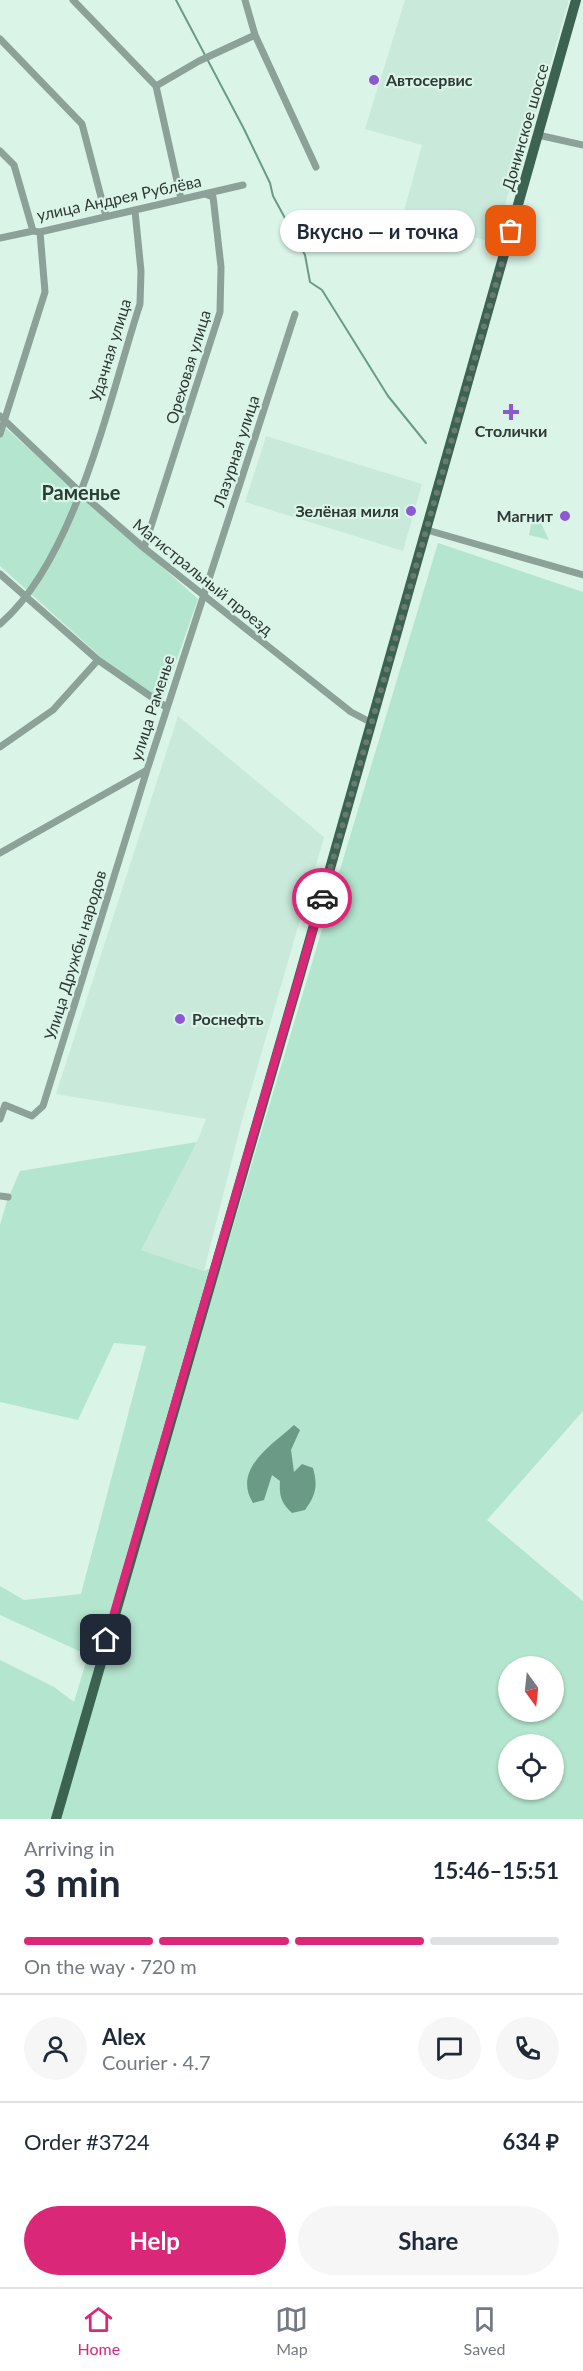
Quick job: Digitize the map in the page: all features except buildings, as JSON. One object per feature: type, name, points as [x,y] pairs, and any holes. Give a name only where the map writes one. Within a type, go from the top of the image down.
[{"type":"main road","name":"Донинское шоссе","points":[[56,1819],[372,723],[576,0]]},
{"type":"street","points":[[73,0],[156,86],[181,199]]},
{"type":"street","points":[[245,0],[255,35],[316,167]]},
{"type":"street","points":[[156,86],[199,61],[255,35]]},
{"type":"street","points":[[0,39],[82,124],[106,216]]},
{"type":"street","points":[[538,135],[583,145]]},
{"type":"street","points":[[0,151],[14,165],[36,232],[45,292],[3,418],[0,434]]},
{"type":"street","name":"улица Андрея Рублёва","points":[[0,238],[135,211],[243,185]]},
{"type":"street","name":"Ореховая улица","points":[[144,548],[220,312],[221,267],[213,197],[205,194]]},
{"type":"street","name":"Удачная улица","points":[[0,624],[20,607],[59,541],[81,493],[140,304],[141,271],[135,211]]},
{"type":"street","name":"Лазурная улица","points":[[202,597],[295,314]]},
{"type":"street","name":"Магистральный проезд","points":[[3,418],[81,493],[202,597],[351,712],[372,723]]},
{"type":"street","points":[[427,530],[583,575]]},
{"type":"street","points":[[0,574],[98,660],[166,707]]},
{"type":"street","name":"улица Раменье","points":[[0,854],[147,770],[202,597]]},
{"type":"street","points":[[0,747],[53,710],[98,660]]},
{"type":"street","name":"Улица Дружбы народов","points":[[0,1119],[3,1104],[32,1116],[43,1106],[147,770]]},
{"type":"shaded area","points":[[405,0],[569,0],[518,175],[514,174],[494,243],[403,215],[422,145],[365,129]]},
{"type":"shaded area","points":[[0,423],[198,599],[164,696],[158,699],[103,659],[0,566]]},
{"type":"shaded area","points":[[266,436],[422,484],[403,551],[245,502]]},
{"type":"shaded area","points":[[532,519],[540,521],[549,540],[529,535]]},
{"type":"shaded area","points":[[438,543],[583,592],[583,1411],[487,1520],[583,1601],[583,1819],[0,1819],[0,1660],[54,1687],[74,1702],[88,1655],[0,1615],[0,1586],[24,1600],[81,1594],[146,1346],[114,1343],[78,1420],[0,1402],[0,1225],[20,1171],[197,1142],[141,1250],[204,1271],[222,1263]]},
{"type":"shaded area","points":[[178,716],[324,837],[241,1124],[204,1271],[140,1250],[197,1142],[206,1119],[56,1094]]},
{"type":"shaded area","points":[[294,1425],[300,1430],[291,1450],[294,1472],[302,1464],[313,1468],[316,1485],[312,1500],[305,1510],[292,1513],[285,1506],[282,1498],[280,1481],[272,1475],[264,1500],[253,1503],[248,1491],[247,1479],[251,1469],[257,1459]]},
{"type":"waterway","points":[[176,0],[244,129],[270,183],[273,196],[305,255],[310,282],[322,290],[388,396],[426,443]]},
{"type":"way so far","points":[[322,898],[511,231]]},
{"type":"place","name":"Автосервис","points":[[374,80]]},
{"type":"place","name":"Вкусно — и точка","points":[[511,231]]},
{"type":"place","name":"Столички","points":[[511,412]]},
{"type":"place","name":"Зелёная миля","points":[[411,511]]},
{"type":"place","name":"Магнит","points":[[565,516]]},
{"type":"place","name":"Роснефть","points":[[180,1019]]},
{"type":"district","name":"Раменье","points":[[81,493]]},
{"type":"route","points":[[106,1640],[322,898]]}]
